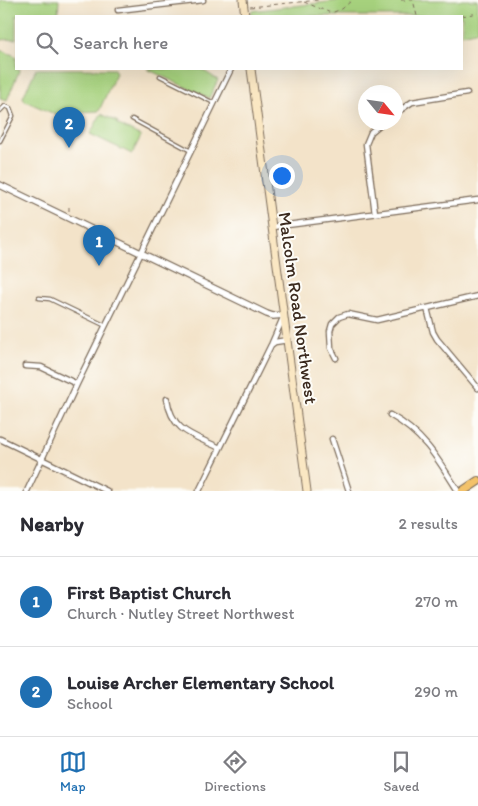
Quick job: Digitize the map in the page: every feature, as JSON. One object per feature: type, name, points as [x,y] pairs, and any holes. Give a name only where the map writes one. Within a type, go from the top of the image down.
[{"type":"main road","name":"Malcolm Road Northwest","points":[[251,70],[308,491]]},
{"type":"main road","points":[[463,491],[478,481]]},
{"type":"street","points":[[118,10],[203,0]]},
{"type":"street","points":[[27,491],[77,384],[230,70]]},
{"type":"street","points":[[403,108],[412,102],[467,93]]},
{"type":"street","points":[[373,130],[366,144],[375,213]]},
{"type":"street","points":[[0,185],[267,314],[284,315],[199,491]]},
{"type":"street","points":[[272,226],[478,200]]},
{"type":"street","points":[[336,358],[331,348],[330,331],[332,324],[339,317],[348,314],[377,320],[478,296]]},
{"type":"street","points":[[427,308],[433,332],[437,339],[478,388]]},
{"type":"street","points":[[271,345],[275,342],[288,340]]},
{"type":"street","points":[[25,366],[41,366],[77,384]]},
{"type":"street","points":[[167,399],[170,414],[176,424],[187,432],[220,448]]},
{"type":"street","points":[[390,415],[411,428],[429,446],[458,491]]},
{"type":"street","points":[[0,439],[107,491]]},
{"type":"street","points":[[332,439],[349,491]]},
{"type":"lane","points":[[160,76],[214,103]]},
{"type":"lane","points":[[0,111],[5,106],[10,108],[13,116],[0,141]]},
{"type":"lane","points":[[132,119],[191,151]]},
{"type":"lane","points":[[39,298],[50,300],[106,326]]},
{"type":"path","points":[[243,4],[319,0]]},
{"type":"path","points":[[303,2],[325,12],[336,13],[352,0]]},
{"type":"path","points":[[401,0],[413,0],[417,15]]},
{"type":"path","points":[[311,10],[312,6]]},
{"type":"path","points":[[463,16],[478,13]]},
{"type":"path","points":[[69,207],[70,212]]},
{"type":"green space","points":[[0,0],[59,0],[58,15],[15,15],[15,39],[0,40]]},
{"type":"green space","points":[[345,0],[478,0],[478,29],[463,34],[463,15],[252,15],[251,11]]},
{"type":"green space","points":[[0,50],[15,56],[15,70],[20,70],[7,100],[0,98]]},
{"type":"green space","points":[[36,70],[114,70],[116,73],[99,111],[79,112],[68,120],[25,101],[23,97]]},
{"type":"green space","points":[[149,70],[203,70],[218,80],[209,98]]},
{"type":"green space","points":[[101,114],[141,136],[132,154],[90,134]]},
{"type":"place","name":"Louise Archer Elementary School","points":[[69,148]]},
{"type":"place","name":"First Baptist Church","points":[[99,266]]}]
